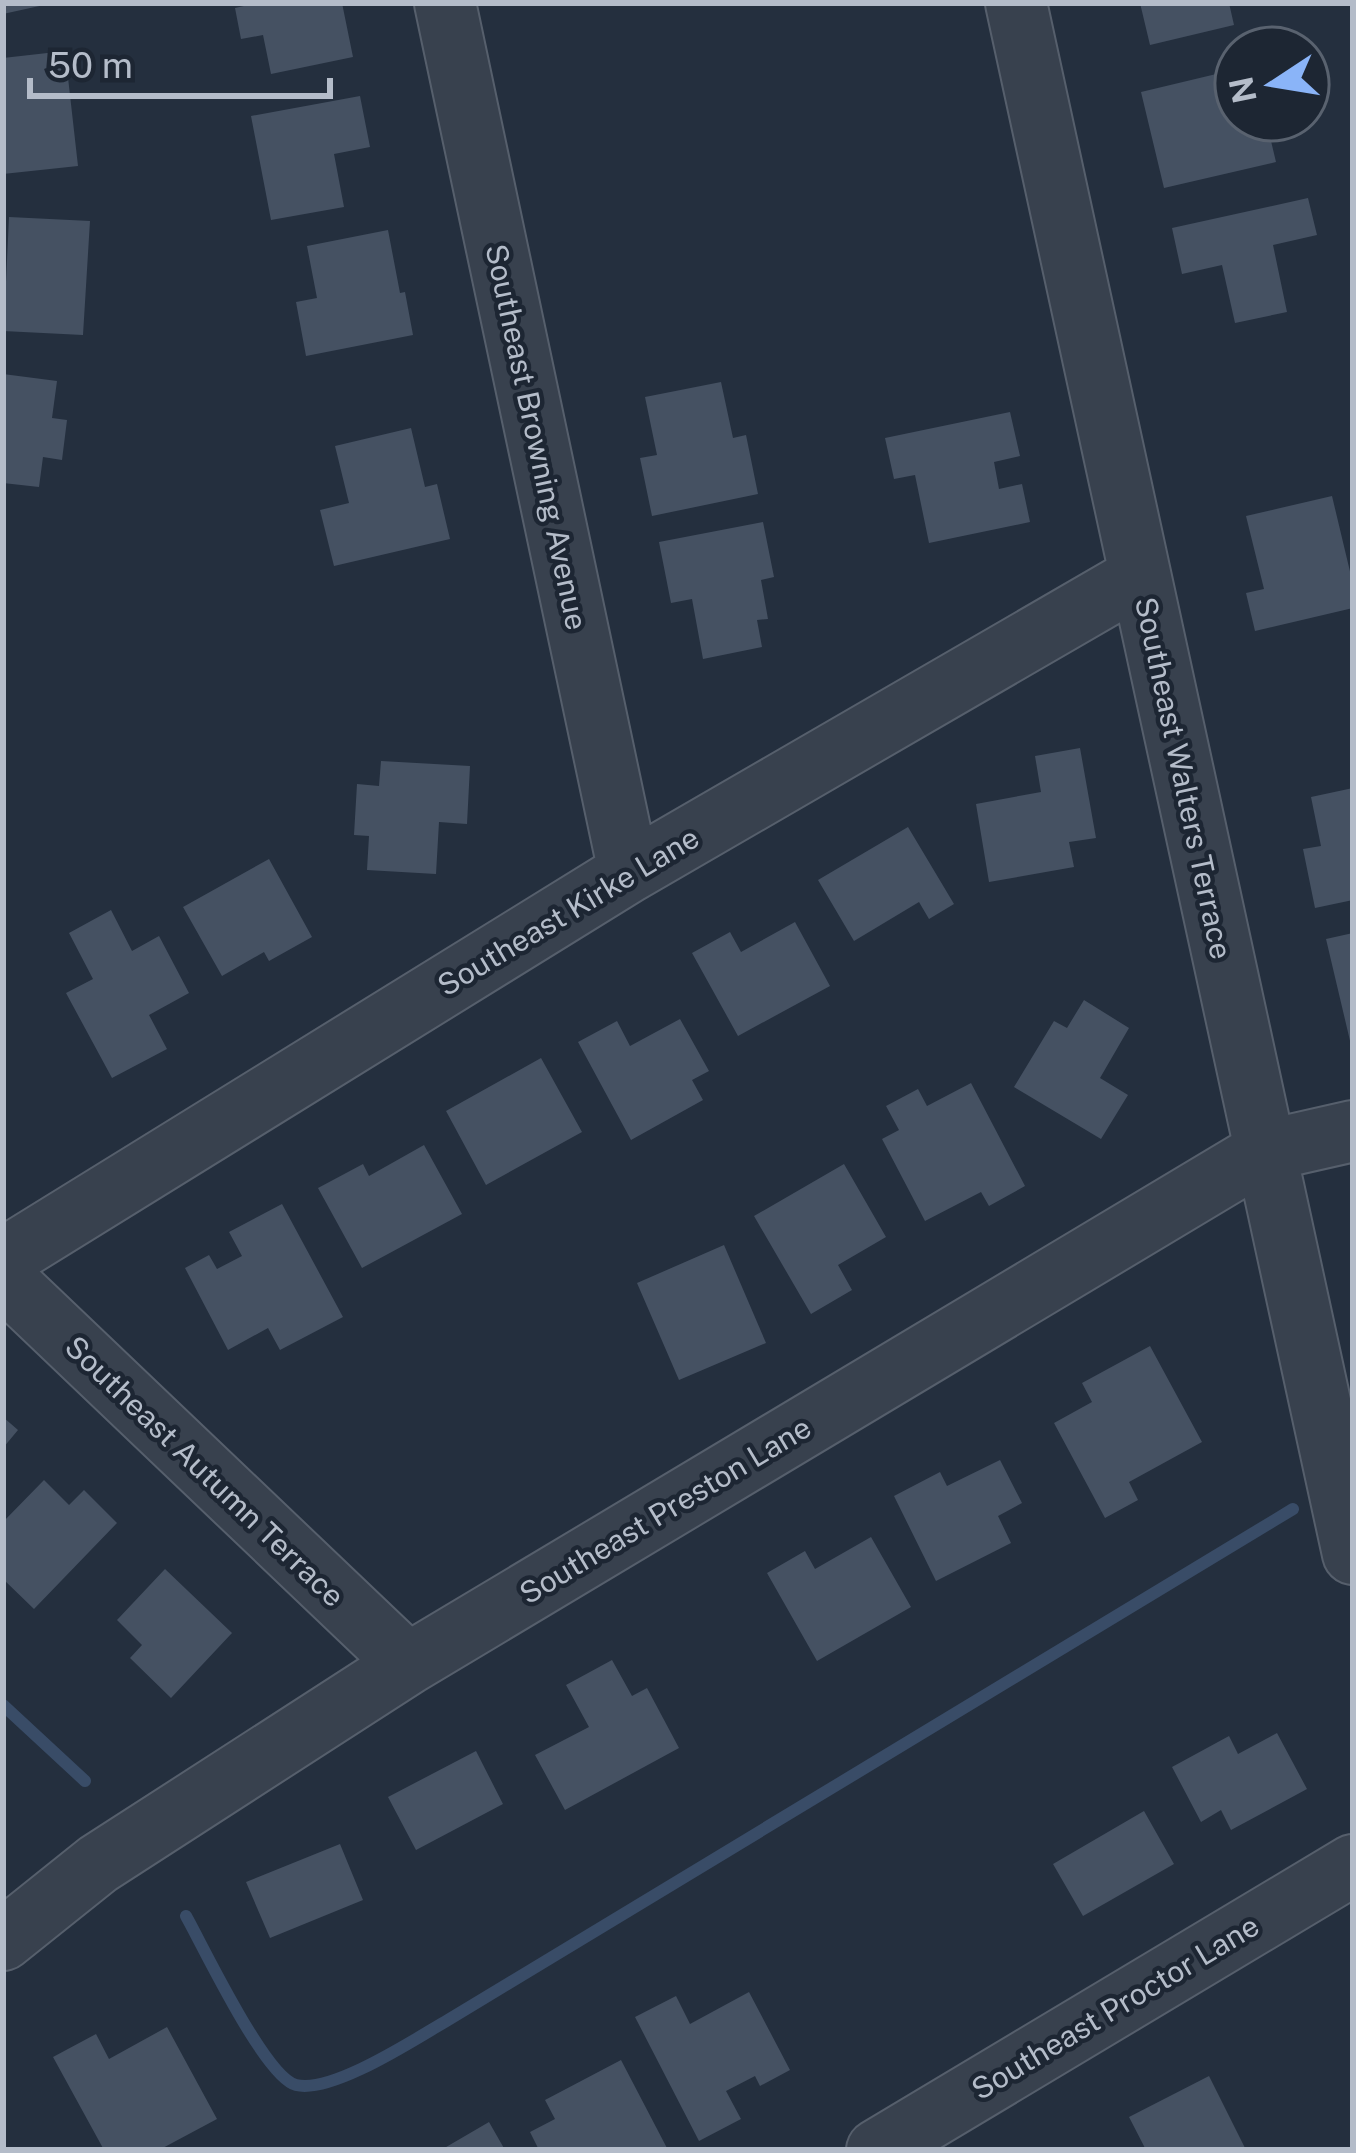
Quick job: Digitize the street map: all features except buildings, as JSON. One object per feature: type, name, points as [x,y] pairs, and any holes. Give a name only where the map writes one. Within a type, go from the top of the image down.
[{"type":"street","name":"Southeast Browning Avenue","points":[[445,3],[629,872]]},
{"type":"street","name":"Southeast Walters Terrace","points":[[1016,3],[1353,1554]]},
{"type":"street","name":"Southeast Kirke Lane","points":[[3,1259],[629,872],[1140,576]]},
{"type":"street","name":"Southeast Preston Lane","points":[[3,1940],[98,1864],[408,1664],[1265,1151],[1353,1130]]},
{"type":"street","name":"Southeast Autumn Terrace","points":[[3,1278],[408,1664]]},
{"type":"street","name":"Southeast Proctor Lane","points":[[877,2150],[1353,1864]]},
{"type":"waterway","points":[[186,1916],[268,2060],[296,2085],[330,2081],[415,2039],[1293,1509]]},
{"type":"waterway","points":[[3,1705],[85,1781]]}]
